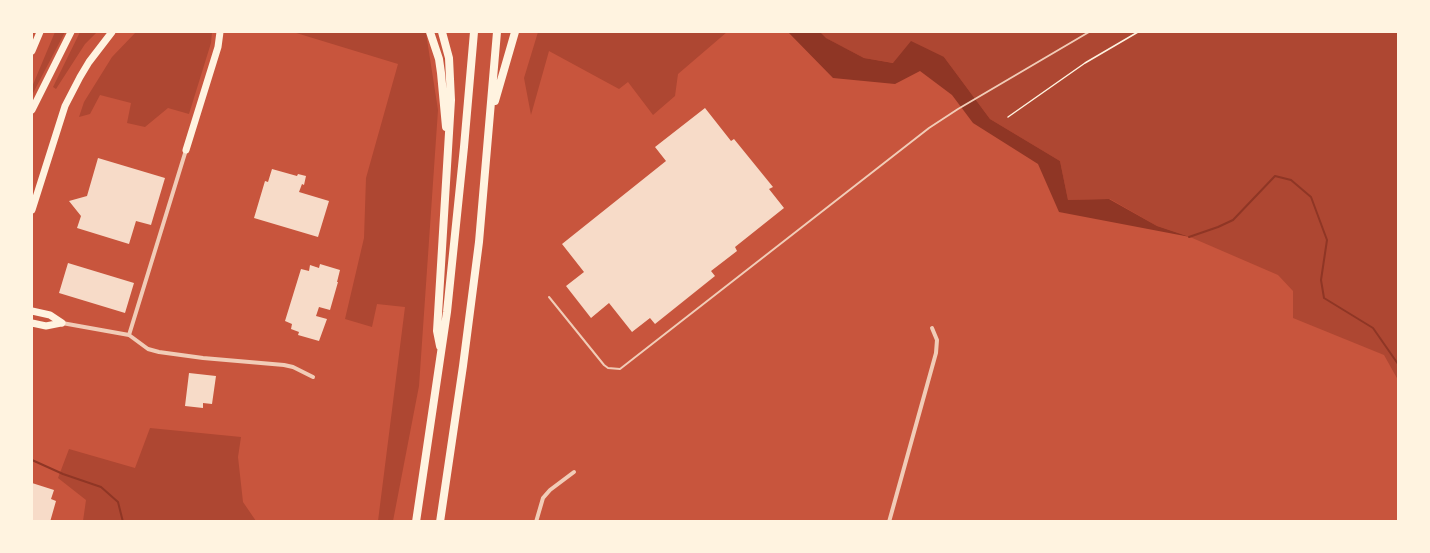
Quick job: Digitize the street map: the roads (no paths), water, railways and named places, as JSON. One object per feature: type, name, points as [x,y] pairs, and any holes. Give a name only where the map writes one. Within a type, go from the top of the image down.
[{"type":"highway","points":[[32,51],[40,32]]},
{"type":"highway","points":[[32,110],[71,32]]},
{"type":"highway","points":[[32,210],[68,99],[89,62],[112,32]]},
{"type":"highway","points":[[186,150],[218,47],[220,32]]},
{"type":"highway","points":[[430,32],[439,59],[449,157]]},
{"type":"highway","points":[[441,351],[437,331],[449,157],[451,86],[449,58],[442,32]]},
{"type":"highway","points":[[416,522],[456,230],[474,32]]},
{"type":"highway","points":[[440,522],[479,242],[497,32]]},
{"type":"highway","points":[[490,116],[515,32]]},
{"type":"highway","points":[[32,311],[50,315],[62,323]]},
{"type":"highway","points":[[32,323],[46,326],[62,323]]},
{"type":"street","points":[[129,335],[186,150]]},
{"type":"street","points":[[62,323],[129,335],[148,349],[159,352],[284,365],[313,376]]},
{"type":"street","points":[[889,522],[936,353],[936,339],[932,328]]},
{"type":"street","points":[[536,522],[543,498],[574,472]]},
{"type":"lane","points":[[549,297],[603,364],[608,368],[620,369],[922,134],[958,109],[1089,32]]},
{"type":"waterway","points":[[1189,237],[1233,220],[1275,176],[1291,180],[1311,197],[1327,240],[1321,280],[1324,298],[1373,328],[1398,364]]},
{"type":"waterway","points":[[32,460],[101,487],[118,502],[123,522]]}]
